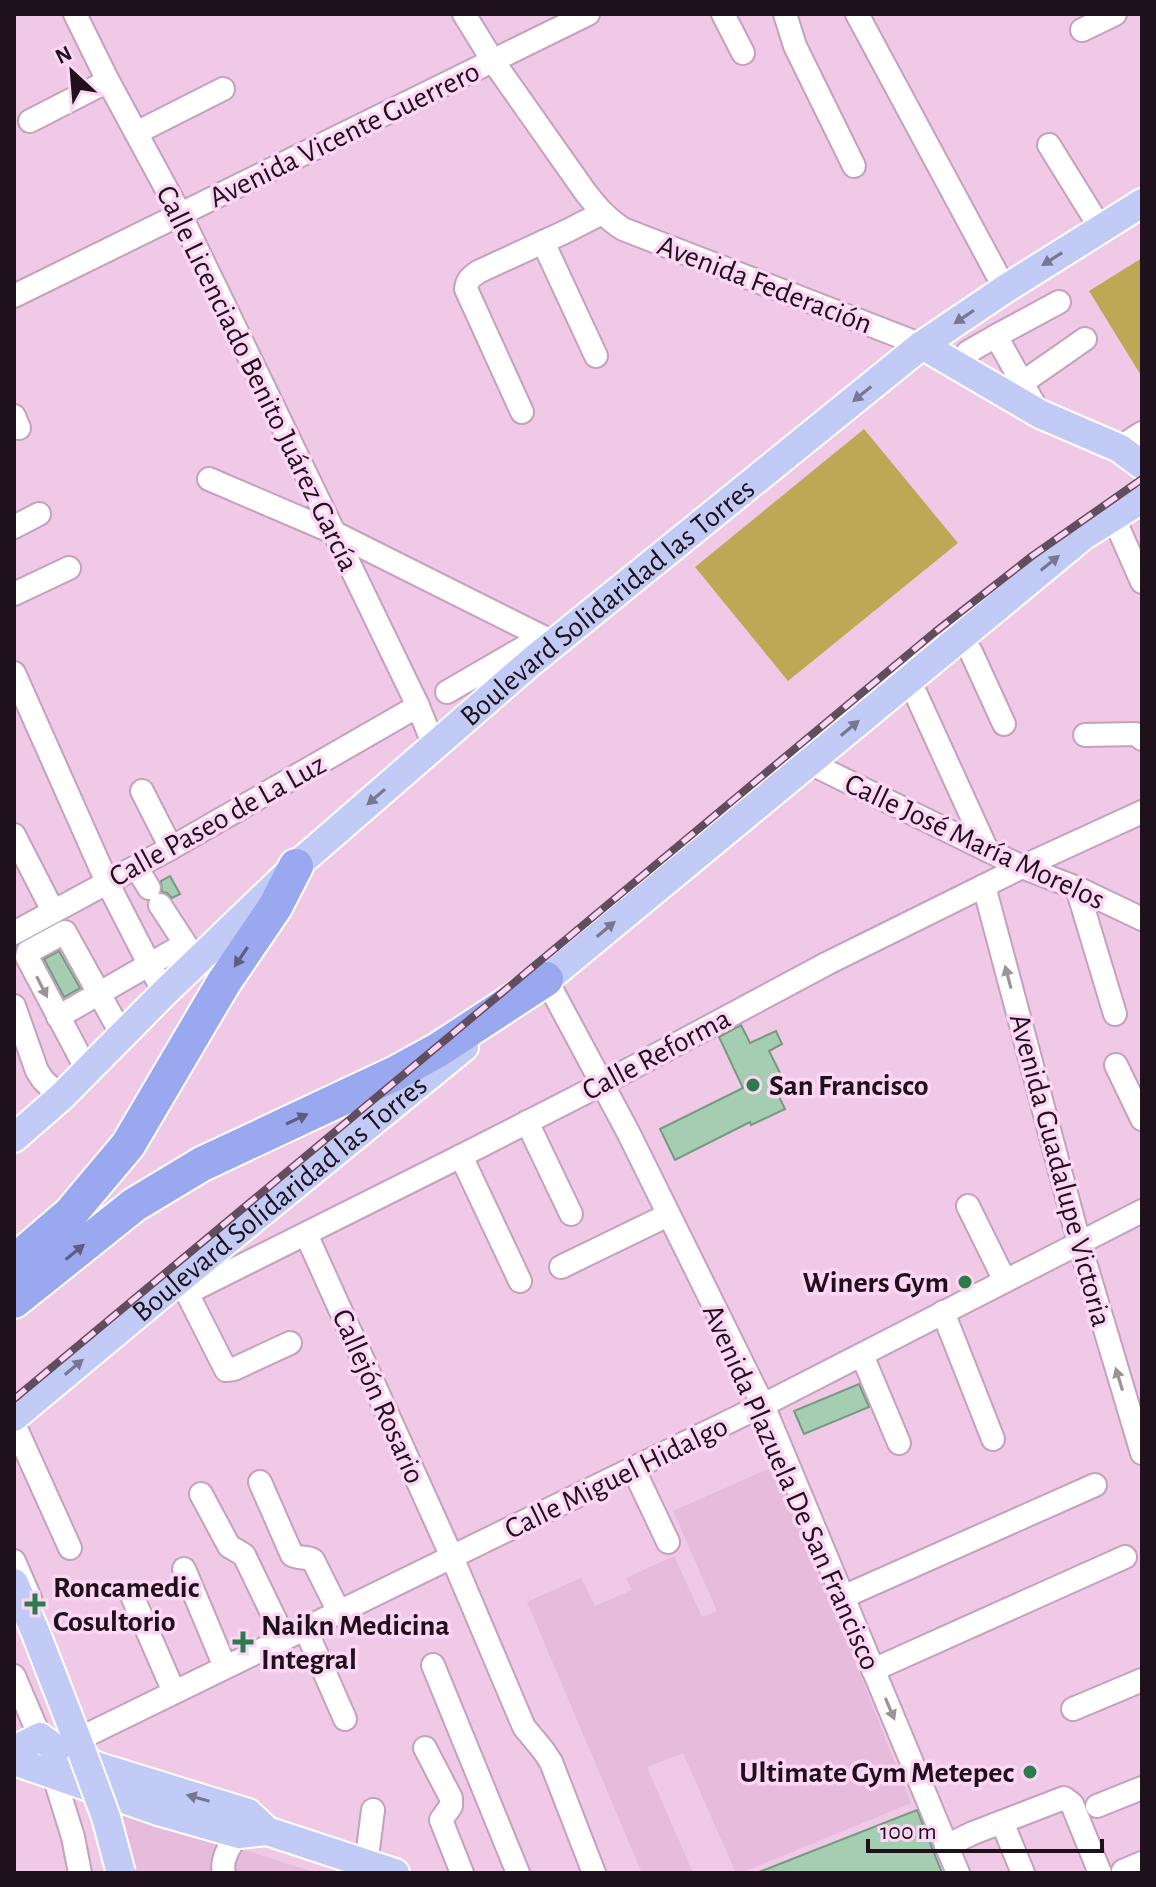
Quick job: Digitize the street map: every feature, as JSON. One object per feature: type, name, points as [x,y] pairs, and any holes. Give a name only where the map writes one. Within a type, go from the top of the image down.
[{"type":"highway","name":"Boulevard Solidaridad las Torres","points":[[14,1262],[70,1214],[128,1145],[224,982],[275,907],[296,866]]},
{"type":"highway","name":"Boulevard Solidaridad las Torres","points":[[14,1301],[134,1205],[202,1164],[396,1073],[438,1050],[546,979]]},
{"type":"main road","name":"Boulevard Solidaridad las Torres","points":[[17,1128],[61,1097],[164,993],[191,953],[434,746],[548,640],[922,345],[1142,203]]},
{"type":"main road","name":"Avenida Federación","points":[[922,345],[1040,414],[1131,440],[1142,465]]},
{"type":"main road","name":"Boulevard Solidaridad las Torres","points":[[14,1417],[184,1285],[546,979],[1083,536],[1142,499]]},
{"type":"main road","points":[[14,1583],[106,1817],[121,1873]]},
{"type":"main road","points":[[14,1626],[68,1753],[103,1873]]},
{"type":"main road","points":[[14,1750],[40,1737],[103,1781],[158,1811],[238,1833],[267,1831]]},
{"type":"main road","points":[[14,1761],[54,1776],[103,1781],[248,1813],[267,1831],[366,1868],[395,1873]]},
{"type":"street","name":"Calle Licenciado Benito Juárez García","points":[[75,14],[180,214],[418,706],[434,746]]},
{"type":"street","name":"Avenida Federación","points":[[464,14],[493,61],[602,213],[623,229],[922,345]]},
{"type":"street","name":"Avenida Vicente Guerrero","points":[[14,296],[588,14]]},
{"type":"street","points":[[723,14],[743,53]]},
{"type":"street","points":[[785,14],[795,46],[854,166]]},
{"type":"street","points":[[857,14],[1005,289]]},
{"type":"street","points":[[1082,30],[1115,14]]},
{"type":"street","points":[[30,121],[108,81]]},
{"type":"street","points":[[136,133],[223,89]]},
{"type":"street","points":[[1049,145],[1101,229]]},
{"type":"street","points":[[522,412],[466,289],[467,282],[478,272],[602,213]]},
{"type":"street","points":[[543,242],[596,356]]},
{"type":"street","points":[[968,352],[1059,302]]},
{"type":"street","points":[[996,336],[1040,414]]},
{"type":"street","points":[[1022,383],[1085,339]]},
{"type":"street","points":[[209,479],[335,533],[548,640]]},
{"type":"street","points":[[14,527],[39,514]]},
{"type":"street","points":[[1113,516],[1142,582]]},
{"type":"street","points":[[14,594],[69,568]]},
{"type":"street","points":[[962,635],[1004,724]]},
{"type":"street","points":[[447,692],[548,640]]},
{"type":"street","points":[[14,673],[107,882],[164,993]]},
{"type":"street","points":[[909,679],[987,850]]},
{"type":"street","name":"Calle Paseo de La Luz","points":[[14,933],[171,848],[418,706]]},
{"type":"street","points":[[1085,735],[1136,734],[1142,739]]},
{"type":"street","name":"Calle José María Morelos","points":[[808,762],[1022,867],[1077,888],[1142,919]]},
{"type":"street","points":[[142,791],[171,848]]},
{"type":"street","name":"Calle Reforma","points":[[184,1285],[465,1164],[527,1122],[828,963],[1022,867],[1142,812]]},
{"type":"street","points":[[14,835],[53,911]]},
{"type":"street","points":[[58,1017],[150,964],[191,953],[136,867]]},
{"type":"street","name":"Avenida Guadalupe Victoria","points":[[984,886],[1079,1242],[1142,1453]]},
{"type":"street","points":[[1077,888],[1115,1014]]},
{"type":"street","points":[[87,1070],[26,954],[63,932],[67,935],[122,1035]]},
{"type":"street","name":"Avenida Plazuela De San Francisco","points":[[546,979],[763,1405],[958,1873]]},
{"type":"street","points":[[14,1006],[37,1071],[61,1097]]},
{"type":"street","points":[[1116,1065],[1142,1119]]},
{"type":"street","points":[[527,1122],[571,1214]]},
{"type":"street","points":[[465,1164],[520,1281]]},
{"type":"street","points":[[968,1206],[1005,1281]]},
{"type":"street","name":"Calle Miguel Hidalgo","points":[[87,1735],[763,1405],[1079,1242],[1141,1214]]},
{"type":"street","points":[[561,1267],[668,1215]]},
{"type":"street","name":"Callejón Rosario","points":[[306,1234],[452,1557],[524,1727],[551,1762],[594,1873]]},
{"type":"street","points":[[184,1285],[226,1370],[290,1343]]},
{"type":"street","points":[[943,1312],[993,1439]]},
{"type":"street","points":[[862,1355],[899,1443]]},
{"type":"street","points":[[14,1424],[70,1548]]},
{"type":"street","points":[[633,1468],[668,1542]]},
{"type":"street","points":[[260,1482],[292,1555],[313,1560],[339,1612]]},
{"type":"street","points":[[843,1597],[1095,1485]]},
{"type":"street","points":[[201,1494],[229,1546],[244,1555],[284,1638]]},
{"type":"street","points":[[873,1670],[1125,1557]]},
{"type":"street","points":[[14,1561],[87,1735],[131,1873]]},
{"type":"street","points":[[184,1569],[225,1667]]},
{"type":"street","points":[[133,1598],[174,1692]]},
{"type":"street","points":[[305,1628],[345,1719]]},
{"type":"street","points":[[433,1665],[518,1873]]},
{"type":"street","points":[[14,1676],[40,1737]]},
{"type":"street","points":[[1073,1709],[1142,1680]]},
{"type":"street","points":[[425,1748],[451,1798],[451,1806],[441,1820],[462,1873]]},
{"type":"street","points":[[54,1776],[80,1873]]},
{"type":"street","points":[[1097,1806],[1142,1788]]},
{"type":"street","points":[[946,1846],[1060,1798],[1072,1804],[1100,1873]]},
{"type":"street","points":[[366,1868],[373,1810]]},
{"type":"street","points":[[1002,1822],[1023,1873]]},
{"type":"street","points":[[75,1849],[80,1841],[91,1834],[105,1832],[119,1837]]},
{"type":"street","points":[[224,1873],[222,1865],[238,1833]]},
{"type":"shaded area","points":[[1142,258],[1142,377],[1089,291]]},
{"type":"shaded area","points":[[864,429],[958,543],[788,681],[695,567]]},
{"type":"shaded area","points":[[777,1465],[911,1803],[736,1873],[683,1753],[647,1767],[693,1873],[642,1873],[527,1602],[581,1578],[595,1606],[632,1590],[626,1578],[674,1556],[702,1617],[717,1611],[673,1511]]},
{"type":"shaded area","points":[[129,1813],[317,1873],[126,1873],[114,1816]]},
{"type":"building","points":[[170,876],[180,894],[172,898],[162,892],[161,881]]},
{"type":"building","points":[[59,951],[80,988],[64,997],[44,959]]},
{"type":"building","points":[[741,1025],[750,1043],[776,1031],[782,1044],[769,1051],[781,1075],[772,1082],[785,1109],[751,1125],[750,1122],[675,1160],[660,1129],[743,1088],[719,1037]]},
{"type":"building","points":[[859,1384],[869,1407],[804,1434],[794,1411]]},
{"type":"building","points":[[917,1810],[942,1873],[759,1873],[759,1872]]},
{"type":"railway","points":[[14,1399],[935,632],[1032,556],[1142,479]]},
{"type":"place","name":"San Francisco","points":[[753,1085]]},
{"type":"place","name":"Winers Gym","points":[[965,1282]]},
{"type":"place","name":"Roncamedic Cosultorio","points":[[35,1604]]},
{"type":"place","name":"Naikn Medicina Integral","points":[[243,1642]]},
{"type":"place","name":"Ultimate Gym Metepec","points":[[1030,1772]]}]
